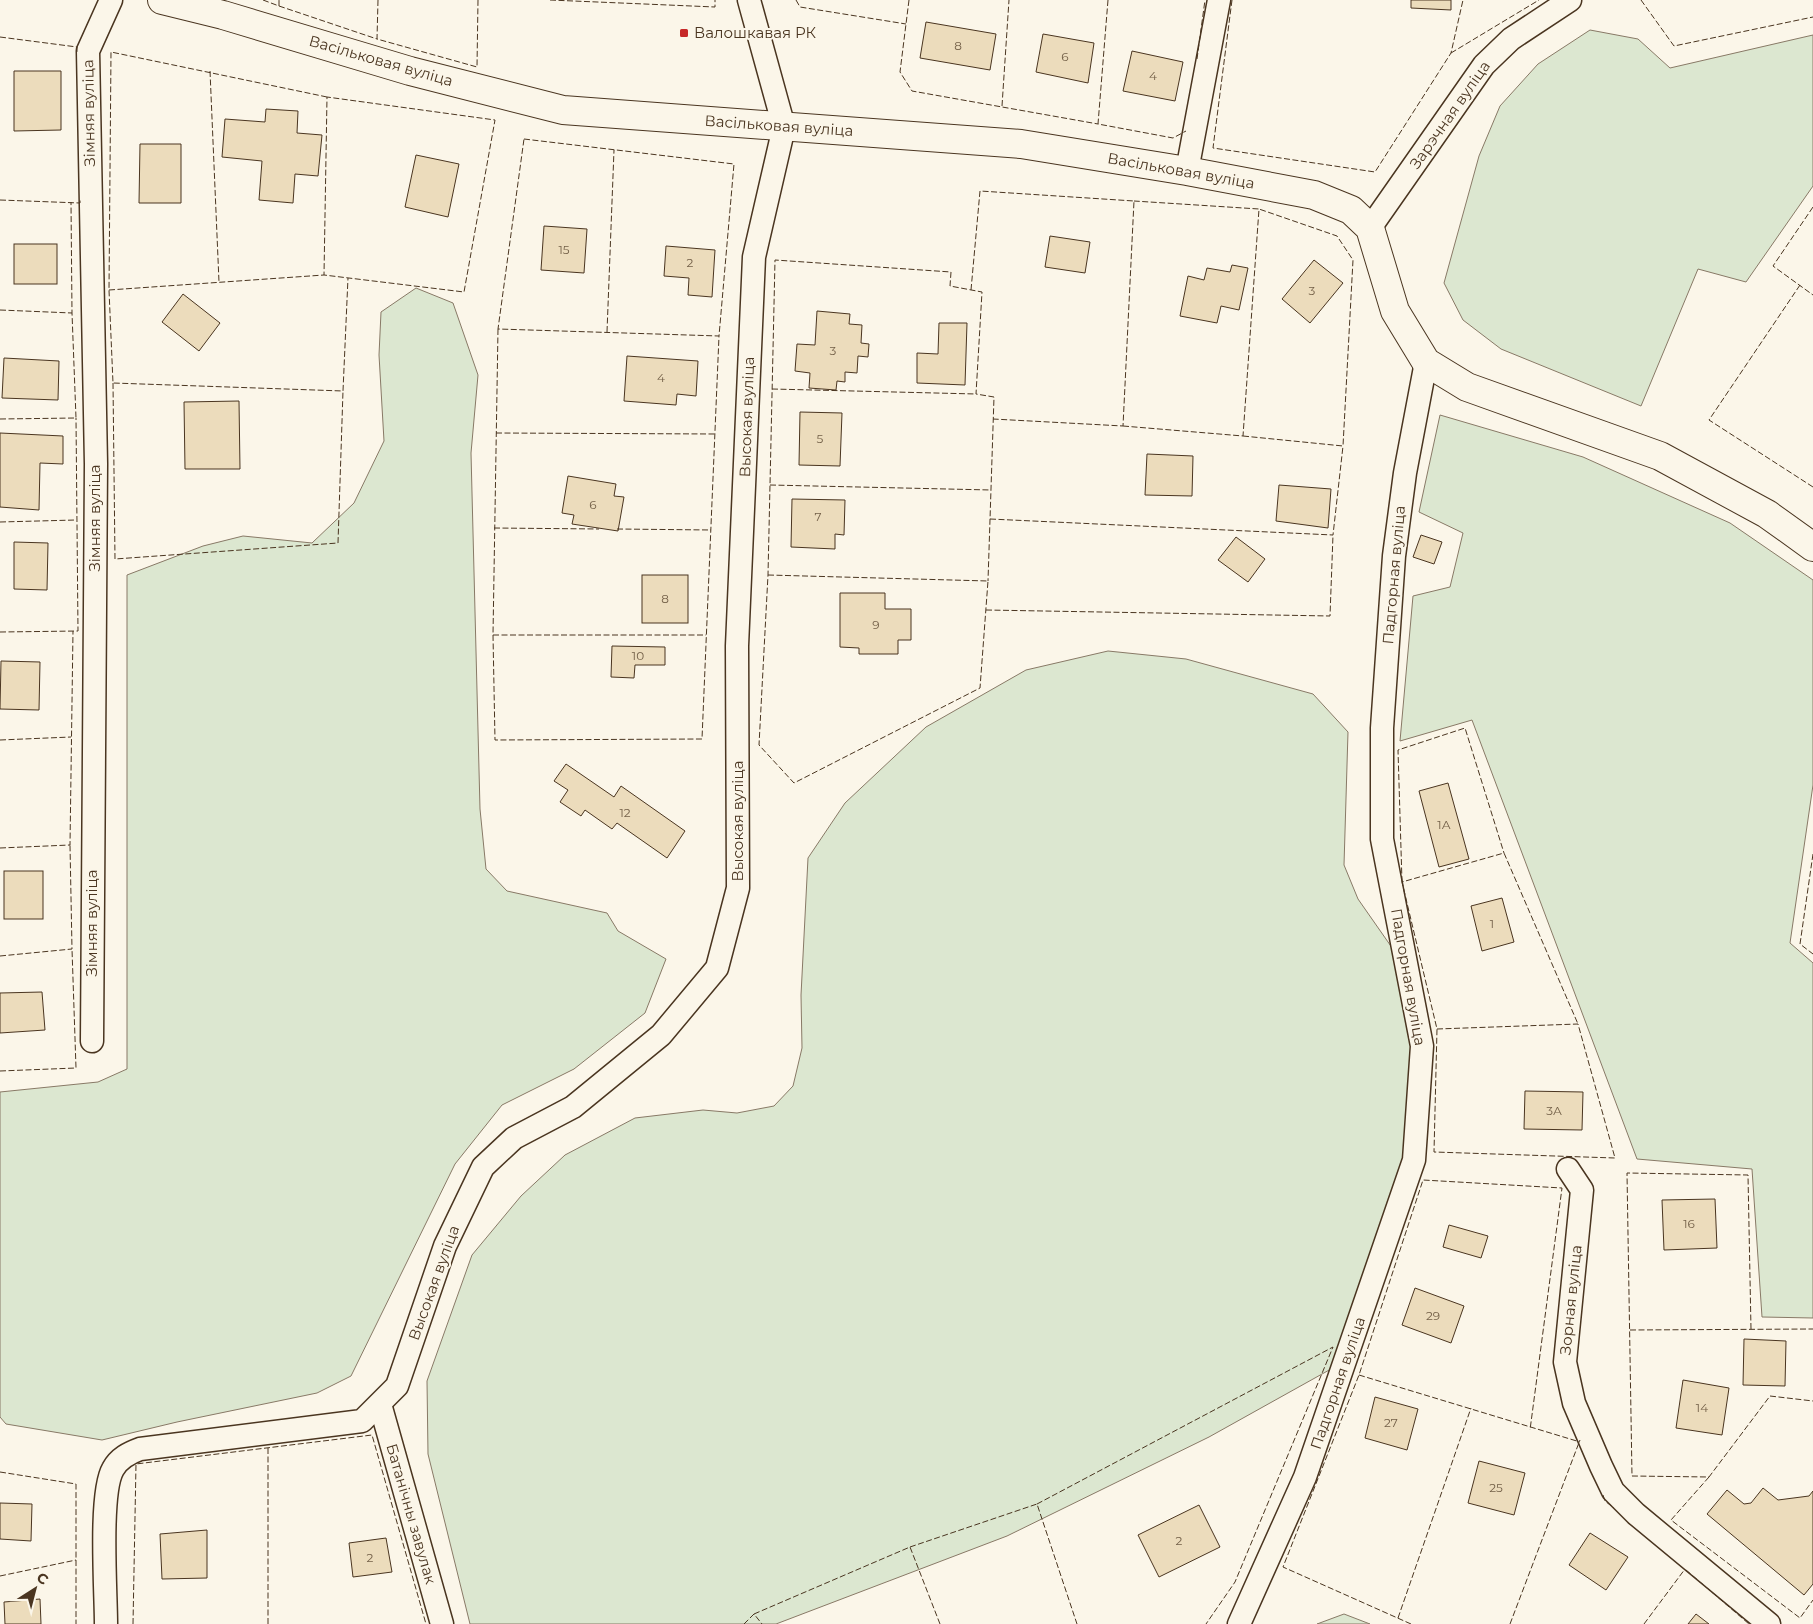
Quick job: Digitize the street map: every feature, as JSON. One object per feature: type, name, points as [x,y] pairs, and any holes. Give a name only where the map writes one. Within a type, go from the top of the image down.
[{"type":"street","name":"Зімняя вуліца","points":[[92,1041],[96,464],[88,51],[111,0]]},
{"type":"street","name":"Васільковая вуліца","points":[[162,0],[223,15],[410,71],[563,110],[1021,144],[1188,171],[1314,195],[1351,210],[1374,241]]},
{"type":"street","points":[[749,0],[784,127]]},
{"type":"street","points":[[1188,171],[1219,0]]},
{"type":"street","name":"Зарэчная вуліца","points":[[1374,241],[1484,65],[1511,39],[1570,0]]},
{"type":"street","name":"Высокая вуліца","points":[[106,1624],[105,1502],[113,1469],[124,1455],[140,1449],[362,1422],[397,1386],[445,1246],[483,1167],[514,1138],[573,1107],[661,1035],[717,968],[738,888],[737,646],[754,258],[784,127]]},
{"type":"street","points":[[1374,241],[1395,311],[1426,362],[1468,387],[1660,456],[1767,514],[1813,547]]},
{"type":"street","name":"Падгорная вуліца","points":[[1239,1624],[1305,1477],[1414,1160],[1422,1046],[1382,839],[1382,728],[1394,556],[1404,473],[1426,362]]},
{"type":"street","name":"Зорная вуліца","points":[[1568,1169],[1582,1190],[1564,1362],[1574,1403],[1601,1466],[1613,1491],[1636,1514],[1769,1624]]},
{"type":"street","name":"Батанічны завулак","points":[[380,1404],[442,1624]]},
{"type":"green space","points":[[1590,30],[1638,39],[1670,68],[1813,35],[1813,186],[1746,282],[1698,269],[1641,406],[1501,349],[1463,320],[1444,283],[1479,156],[1500,106],[1538,64]]},
{"type":"green space","points":[[416,288],[453,303],[478,375],[471,453],[480,809],[486,869],[507,891],[607,913],[618,931],[666,959],[645,1013],[574,1069],[502,1105],[455,1164],[351,1376],[317,1393],[177,1422],[102,1440],[6,1424],[0,1417],[0,1092],[98,1082],[127,1069],[127,575],[203,546],[243,536],[312,543],[354,503],[384,441],[379,355],[381,312]]},
{"type":"green space","points":[[1440,415],[1583,457],[1730,523],[1813,580],[1813,785],[1790,943],[1813,963],[1813,1318],[1762,1317],[1752,1169],[1637,1159],[1472,720],[1400,741],[1413,596],[1450,587],[1463,533],[1419,512]]},
{"type":"green space","points":[[1108,651],[1186,659],[1313,694],[1348,732],[1344,865],[1358,899],[1409,972],[1414,1160],[1340,1364],[1209,1437],[1007,1536],[776,1624],[470,1624],[428,1454],[427,1381],[472,1255],[521,1196],[565,1155],[635,1118],[703,1110],[737,1113],[774,1106],[793,1086],[802,1048],[801,995],[808,858],[845,803],[926,727],[1026,670]]},
{"type":"green space","points":[[1344,1614],[1370,1624],[1317,1624]]},
{"type":"building","points":[[1411,0],[1451,0],[1451,10],[1411,8]]},
{"type":"building","points":[[926,22],[996,34],[990,70],[920,58]]},
{"type":"building","points":[[1043,34],[1094,43],[1088,83],[1036,72]]},
{"type":"building","points":[[1132,51],[1183,62],[1175,101],[1123,91]]},
{"type":"building","points":[[14,71],[61,71],[61,130],[14,131]]},
{"type":"building","points":[[266,109],[298,111],[297,133],[322,135],[318,176],[295,174],[293,203],[259,200],[262,161],[222,157],[225,119],[265,122]]},
{"type":"building","points":[[140,144],[181,144],[181,203],[139,203]]},
{"type":"building","points":[[416,155],[459,164],[448,217],[405,207]]},
{"type":"building","points":[[544,226],[587,229],[584,273],[541,270]]},
{"type":"building","points":[[1050,236],[1090,242],[1085,273],[1045,267]]},
{"type":"building","points":[[14,244],[57,244],[57,284],[14,284]]},
{"type":"building","points":[[666,246],[715,250],[712,297],[688,295],[689,278],[664,276]]},
{"type":"building","points":[[1314,260],[1343,283],[1310,323],[1282,299]]},
{"type":"building","points":[[1232,265],[1248,268],[1239,310],[1221,306],[1217,323],[1180,316],[1188,276],[1204,280],[1207,268],[1230,272]]},
{"type":"building","points":[[183,294],[220,323],[199,351],[162,322]]},
{"type":"building","points":[[817,311],[850,314],[849,324],[862,325],[861,343],[869,344],[868,357],[858,356],[857,373],[845,372],[845,382],[837,381],[836,390],[809,388],[810,373],[795,371],[797,344],[815,345]]},
{"type":"building","points":[[939,323],[967,323],[965,385],[917,383],[917,353],[938,354]]},
{"type":"building","points":[[627,356],[698,361],[696,396],[677,394],[676,405],[624,401]]},
{"type":"building","points":[[4,358],[59,361],[58,400],[2,398]]},
{"type":"building","points":[[239,401],[240,469],[185,469],[184,402]]},
{"type":"building","points":[[800,412],[842,413],[840,466],[799,465]]},
{"type":"building","points":[[0,433],[63,436],[63,464],[40,463],[39,510],[0,507]]},
{"type":"building","points":[[1147,454],[1193,456],[1192,496],[1145,495]]},
{"type":"building","points":[[568,476],[616,484],[614,496],[624,497],[618,531],[572,524],[574,515],[562,513]]},
{"type":"building","points":[[1279,485],[1331,489],[1328,528],[1276,521]]},
{"type":"building","points":[[792,499],[845,500],[844,535],[835,534],[835,549],[791,547]]},
{"type":"building","points":[[1421,535],[1442,542],[1434,564],[1413,557]]},
{"type":"building","points":[[1236,537],[1265,559],[1248,582],[1218,560]]},
{"type":"building","points":[[14,542],[48,543],[47,590],[14,589]]},
{"type":"building","points":[[642,575],[688,575],[688,623],[642,623]]},
{"type":"building","points":[[840,593],[885,593],[885,609],[911,609],[911,640],[898,640],[898,654],[859,654],[859,648],[840,647]]},
{"type":"building","points":[[612,646],[665,647],[665,665],[635,665],[634,678],[611,677]]},
{"type":"building","points":[[1,661],[40,662],[39,710],[0,709]]},
{"type":"building","points":[[566,764],[614,797],[621,786],[685,831],[667,858],[617,823],[612,829],[585,810],[581,816],[560,802],[568,790],[554,781]]},
{"type":"building","points":[[1448,783],[1469,859],[1439,867],[1419,791]]},
{"type":"building","points":[[4,871],[43,871],[43,919],[4,919]]},
{"type":"building","points":[[1502,898],[1514,942],[1482,951],[1471,906]]},
{"type":"building","points":[[42,992],[45,1030],[0,1033],[0,993]]},
{"type":"building","points":[[1525,1091],[1583,1092],[1582,1130],[1524,1129]]},
{"type":"building","points":[[1715,1199],[1717,1248],[1664,1250],[1662,1200]]},
{"type":"building","points":[[1449,1225],[1488,1236],[1481,1258],[1443,1247]]},
{"type":"building","points":[[1415,1288],[1464,1306],[1451,1343],[1402,1325]]},
{"type":"building","points":[[1744,1339],[1786,1341],[1785,1386],[1743,1385]]},
{"type":"building","points":[[1683,1380],[1729,1388],[1722,1435],[1676,1428]]},
{"type":"building","points":[[1375,1397],[1418,1409],[1407,1450],[1365,1438]]},
{"type":"building","points":[[1479,1461],[1525,1473],[1514,1515],[1468,1503]]},
{"type":"building","points":[[1763,1488],[1778,1500],[1809,1496],[1813,1491],[1813,1584],[1804,1595],[1707,1514],[1727,1490],[1744,1504],[1751,1503]]},
{"type":"building","points":[[0,1503],[32,1504],[31,1541],[0,1539]]},
{"type":"building","points":[[1199,1505],[1220,1547],[1159,1577],[1138,1535]]},
{"type":"building","points":[[207,1530],[207,1578],[162,1579],[160,1534]]},
{"type":"building","points":[[1590,1533],[1628,1557],[1606,1590],[1569,1565]]},
{"type":"building","points":[[386,1538],[392,1572],[353,1577],[349,1543]]},
{"type":"building","points":[[40,1599],[41,1624],[5,1624],[4,1602]]},
{"type":"building","points":[[1696,1614],[1709,1624],[1688,1624]]},
{"type":"fence","points":[[263,0],[279,6],[279,0]]},
{"type":"fence","points":[[378,0],[377,39],[477,67],[478,0]]},
{"type":"fence","points":[[550,0],[715,7],[715,0]]},
{"type":"fence","points":[[796,0],[800,7],[906,24]]},
{"type":"fence","points":[[909,0],[900,72],[912,91],[1098,124]]},
{"type":"fence","points":[[1002,106],[1009,0]]},
{"type":"fence","points":[[1108,0],[1098,124],[1173,138],[1186,131]]},
{"type":"fence","points":[[1197,59],[1205,0]]},
{"type":"fence","points":[[1232,0],[1213,148],[1375,172],[1451,53],[1463,0]]},
{"type":"fence","points":[[1451,53],[1539,0]]},
{"type":"fence","points":[[1641,0],[1674,46],[1813,17]]},
{"type":"fence","points":[[279,6],[377,39]]},
{"type":"fence","points":[[0,37],[77,47],[77,52]]},
{"type":"fence","points":[[327,97],[111,52],[109,290],[113,383],[343,391],[348,278]]},
{"type":"fence","points":[[210,71],[219,282]]},
{"type":"fence","points":[[109,290],[324,275],[464,292],[495,120],[327,97],[324,275]]},
{"type":"fence","points":[[524,139],[734,164],[719,336],[498,329],[524,139]]},
{"type":"fence","points":[[607,332],[614,150]]},
{"type":"fence","points":[[971,290],[980,191],[1134,201],[1123,426],[993,419]]},
{"type":"fence","points":[[0,200],[80,203],[80,199]]},
{"type":"fence","points":[[1123,426],[1243,436],[1259,209],[1134,201]]},
{"type":"fence","points":[[0,419],[76,418],[72,313],[71,202]]},
{"type":"fence","points":[[1813,207],[1773,266],[1813,295]]},
{"type":"fence","points":[[1243,436],[1343,446],[1353,260],[1337,236],[1259,209]]},
{"type":"fence","points":[[768,575],[988,581],[980,688],[794,783],[759,745],[768,575],[775,260],[951,272],[950,286],[982,292],[976,394],[994,397],[988,581]]},
{"type":"fence","points":[[1800,285],[1709,420],[1813,487]]},
{"type":"fence","points":[[0,310],[72,313]]},
{"type":"fence","points":[[498,329],[493,635],[495,740],[702,739],[719,336]]},
{"type":"fence","points":[[113,383],[115,559],[338,543],[343,391]]},
{"type":"fence","points":[[772,389],[976,394]]},
{"type":"fence","points":[[0,632],[78,631],[76,418]]},
{"type":"fence","points":[[496,433],[715,434]]},
{"type":"fence","points":[[990,519],[1333,535],[1343,446]]},
{"type":"fence","points":[[770,485],[991,490]]},
{"type":"fence","points":[[0,522],[76,520]]},
{"type":"fence","points":[[494,528],[599,529]]},
{"type":"fence","points":[[617,529],[711,530]]},
{"type":"fence","points":[[986,610],[1330,616],[1333,535]]},
{"type":"fence","points":[[0,848],[70,845],[73,631]]},
{"type":"fence","points":[[493,635],[706,635]]},
{"type":"fence","points":[[1402,882],[1398,750],[1465,728],[1504,853]]},
{"type":"fence","points":[[0,740],[71,737]]},
{"type":"fence","points":[[0,956],[72,949],[70,845]]},
{"type":"fence","points":[[1437,1029],[1578,1024],[1615,1158],[1434,1152],[1437,1029],[1402,882],[1504,853],[1578,1024]]},
{"type":"fence","points":[[1813,854],[1800,944],[1813,954]]},
{"type":"fence","points":[[0,1071],[76,1068],[72,949]]},
{"type":"fence","points":[[1751,1329],[1748,1175],[1627,1173],[1632,1476],[1709,1477],[1770,1396],[1813,1401]]},
{"type":"fence","points":[[1411,1624],[1283,1567],[1359,1375],[1423,1180],[1562,1188],[1530,1430]]},
{"type":"fence","points":[[1630,1330],[1813,1329]]},
{"type":"fence","points":[[1037,1504],[1333,1347],[1235,1582],[1206,1624]]},
{"type":"fence","points":[[1359,1375],[1580,1442]]},
{"type":"fence","points":[[1398,1618],[1471,1408]]},
{"type":"fence","points":[[133,1624],[136,1464],[372,1435],[426,1624]]},
{"type":"fence","points":[[1510,1624],[1580,1440]]},
{"type":"fence","points":[[268,1448],[268,1624]]},
{"type":"fence","points":[[0,1472],[76,1484],[76,1624]]},
{"type":"fence","points":[[1709,1477],[1671,1520],[1800,1618],[1813,1600]]},
{"type":"fence","points":[[1603,1495],[1605,1501],[1614,1508]]},
{"type":"fence","points":[[910,1547],[1037,1504],[1077,1624]]},
{"type":"fence","points":[[754,1614],[910,1547],[940,1624]]},
{"type":"fence","points":[[0,1576],[76,1560]]},
{"type":"fence","points":[[1644,1624],[1685,1569]]},
{"type":"fence","points":[[1686,1570],[1749,1624]]},
{"type":"fence","points":[[744,1624],[754,1614],[762,1624]]},
{"type":"place","name":"Валошкавая РК","points":[[684,33]]}]
